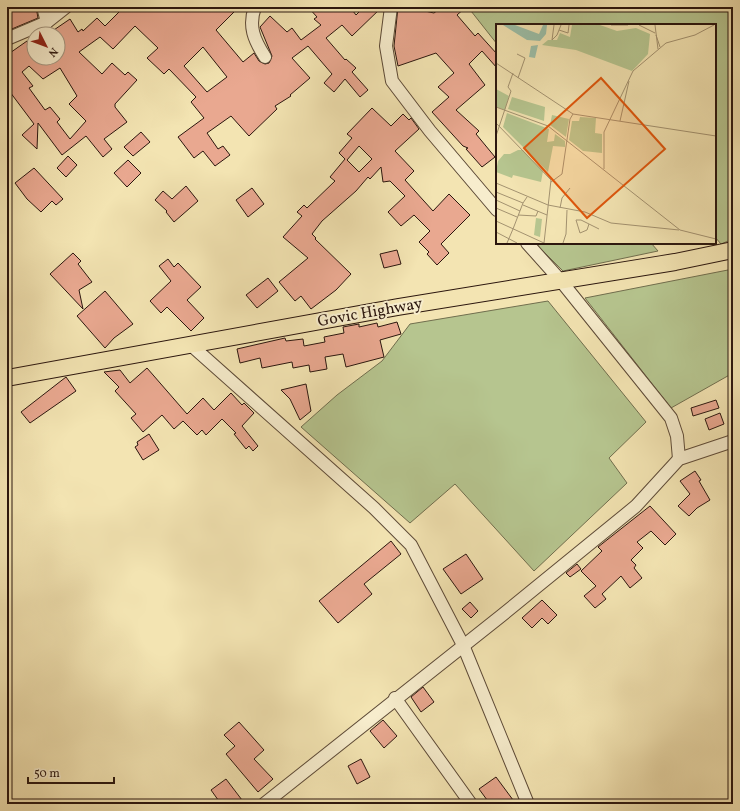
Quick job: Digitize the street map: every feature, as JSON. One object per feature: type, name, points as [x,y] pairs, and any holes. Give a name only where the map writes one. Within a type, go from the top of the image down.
[{"type":"main road","name":"Govic Highway","points":[[7,378],[192,346],[398,307],[561,281],[733,250]]},
{"type":"street","points":[[43,7],[47,22]]},
{"type":"street","points":[[7,39],[47,22],[66,7]]},
{"type":"street","points":[[255,7],[251,21],[252,34],[265,57]]},
{"type":"street","points":[[391,7],[386,46],[392,81],[430,132],[496,209]]},
{"type":"street","points":[[528,244],[561,281],[671,418],[677,436],[679,459]]},
{"type":"street","points":[[192,346],[374,508],[411,546],[463,645],[528,804]]},
{"type":"street","points":[[264,804],[636,506],[679,459],[733,441]]},
{"type":"street","points":[[395,698],[471,804]]},
{"type":"green space","points":[[555,7],[733,7],[733,239],[721,244],[716,238],[716,24],[496,24],[496,43],[471,11]]},
{"type":"green space","points":[[536,244],[652,244],[658,251],[563,271]]},
{"type":"green space","points":[[733,269],[733,373],[671,408],[585,298]]},
{"type":"green space","points":[[548,301],[646,422],[609,458],[627,483],[534,571],[455,484],[410,523],[301,427],[337,395],[382,361],[410,324]]},
{"type":"building","points":[[7,7],[36,7],[38,18],[7,31]]},
{"type":"building","points":[[124,7],[239,7],[216,30],[243,62],[254,53],[259,61],[265,64],[269,63],[272,56],[260,27],[270,16],[287,32],[292,28],[301,40],[321,25],[314,19],[317,17],[308,7],[350,7],[356,15],[364,7],[382,7],[352,36],[342,25],[326,38],[345,60],[346,59],[356,68],[352,72],[368,90],[360,97],[345,79],[334,92],[324,83],[332,74],[308,46],[292,58],[310,78],[290,95],[291,96],[275,106],[277,109],[249,136],[231,116],[207,133],[218,149],[223,146],[230,155],[215,166],[203,151],[194,158],[178,137],[204,118],[191,102],[196,97],[169,69],[164,74],[147,58],[158,48],[135,26],[113,49],[100,37],[79,52],[102,74],[112,63],[125,75],[128,72],[137,80],[115,104],[115,107],[127,122],[104,139],[112,149],[103,157],[86,136],[62,155],[38,123],[37,149],[22,135],[34,124],[7,88],[7,83],[11,80],[7,75],[7,55],[26,42],[26,66],[29,66],[66,66],[66,26],[60,26],[70,19],[78,32],[82,29],[83,31],[97,18],[105,26]],"holes":[[[203,47],[227,77],[207,92],[184,66]],[[29,66],[43,79],[60,68],[77,96],[69,104],[86,121],[70,139],[57,122],[60,119],[50,107],[45,110],[29,88],[33,86],[22,72]]]},
{"type":"building","points":[[398,7],[417,7],[416,9],[434,13],[442,7],[466,7],[457,15],[475,36],[478,33],[496,53],[496,67],[482,51],[469,64],[485,85],[456,110],[479,131],[476,134],[495,157],[482,167],[466,149],[468,148],[463,146],[432,112],[449,97],[438,87],[454,73],[436,53],[398,66],[394,46]]},
{"type":"building","points":[[372,108],[391,126],[403,114],[409,120],[411,118],[419,129],[395,151],[414,171],[405,180],[433,211],[449,194],[470,215],[441,244],[449,253],[437,265],[427,254],[429,252],[419,242],[430,231],[414,215],[401,226],[388,212],[405,196],[390,181],[383,182],[381,167],[370,179],[368,177],[356,191],[322,221],[312,234],[316,238],[315,239],[351,274],[336,290],[311,309],[301,296],[295,301],[279,282],[308,258],[283,237],[302,216],[297,212],[304,205],[307,208],[335,181],[330,177],[345,159],[339,153],[352,138],[347,134]],"holes":[[[359,146],[372,159],[359,172],[347,160]]]},
{"type":"building","points":[[141,132],[150,142],[133,156],[124,147]]},
{"type":"building","points":[[68,156],[77,165],[66,177],[57,168]]},
{"type":"building","points":[[128,160],[141,173],[127,187],[114,173]]},
{"type":"building","points":[[34,168],[63,199],[56,205],[52,201],[41,212],[27,199],[15,183]]},
{"type":"building","points":[[186,186],[198,201],[174,222],[166,212],[167,211],[155,200],[163,191],[172,199]]},
{"type":"building","points":[[252,188],[264,204],[248,217],[236,200]]},
{"type":"building","points":[[397,250],[401,264],[384,268],[380,254]]},
{"type":"building","points":[[73,253],[81,261],[78,264],[92,282],[79,290],[83,309],[50,274]]},
{"type":"building","points":[[168,259],[174,267],[178,263],[201,287],[187,300],[204,318],[191,331],[167,307],[161,313],[150,301],[171,281],[159,266]]},
{"type":"building","points":[[268,278],[278,291],[257,308],[246,295]]},
{"type":"building","points":[[105,291],[133,324],[114,338],[105,348],[77,316]]},
{"type":"building","points":[[397,322],[401,334],[380,340],[384,357],[346,367],[343,354],[325,357],[327,369],[310,372],[309,365],[293,368],[292,362],[262,368],[260,358],[240,363],[237,349],[285,338],[286,341],[303,339],[304,346],[325,342],[324,337],[344,333],[343,327],[359,324],[359,327],[377,323],[378,327]]},
{"type":"building","points":[[147,368],[187,414],[203,398],[214,410],[231,393],[242,405],[244,403],[254,413],[242,426],[258,446],[253,451],[249,446],[246,449],[234,434],[236,433],[222,419],[206,435],[202,430],[197,435],[183,421],[174,429],[162,415],[143,432],[131,418],[136,414],[115,391],[119,387],[104,372],[120,370],[130,383]]},
{"type":"building","points":[[66,377],[76,391],[30,423],[21,412]]},
{"type":"building","points":[[306,384],[311,411],[300,420],[290,399],[281,390]]},
{"type":"building","points":[[716,400],[719,408],[693,416],[691,408]]},
{"type":"building","points":[[720,413],[724,424],[709,430],[705,419]]},
{"type":"building","points":[[149,434],[159,450],[143,460],[135,447],[138,445],[137,442]]},
{"type":"building","points":[[695,471],[710,500],[697,508],[689,516],[678,506],[690,494],[680,481]]},
{"type":"building","points":[[650,506],[676,534],[665,545],[651,531],[637,542],[643,548],[631,560],[636,565],[634,568],[642,578],[630,588],[621,576],[602,594],[606,599],[595,608],[584,596],[596,586],[581,571],[602,551],[598,547]]},
{"type":"building","points":[[391,541],[401,554],[364,584],[372,594],[338,623],[319,601]]},
{"type":"building","points":[[466,554],[483,579],[461,594],[443,569]]},
{"type":"building","points":[[577,564],[581,569],[570,577],[566,573]]},
{"type":"building","points":[[542,600],[557,615],[548,624],[542,618],[532,628],[522,618]]},
{"type":"building","points":[[470,602],[478,611],[471,618],[462,609]]},
{"type":"building","points":[[423,687],[434,702],[421,712],[411,697]]},
{"type":"building","points":[[383,720],[397,736],[384,748],[370,731]]},
{"type":"building","points":[[239,722],[264,750],[254,759],[273,779],[258,792],[226,754],[235,746],[224,735]]},
{"type":"building","points":[[361,759],[370,777],[357,784],[348,766]]},
{"type":"building","points":[[496,777],[516,804],[490,804],[479,789]]},
{"type":"building","points":[[226,779],[242,800],[237,804],[221,804],[211,790]]}]
